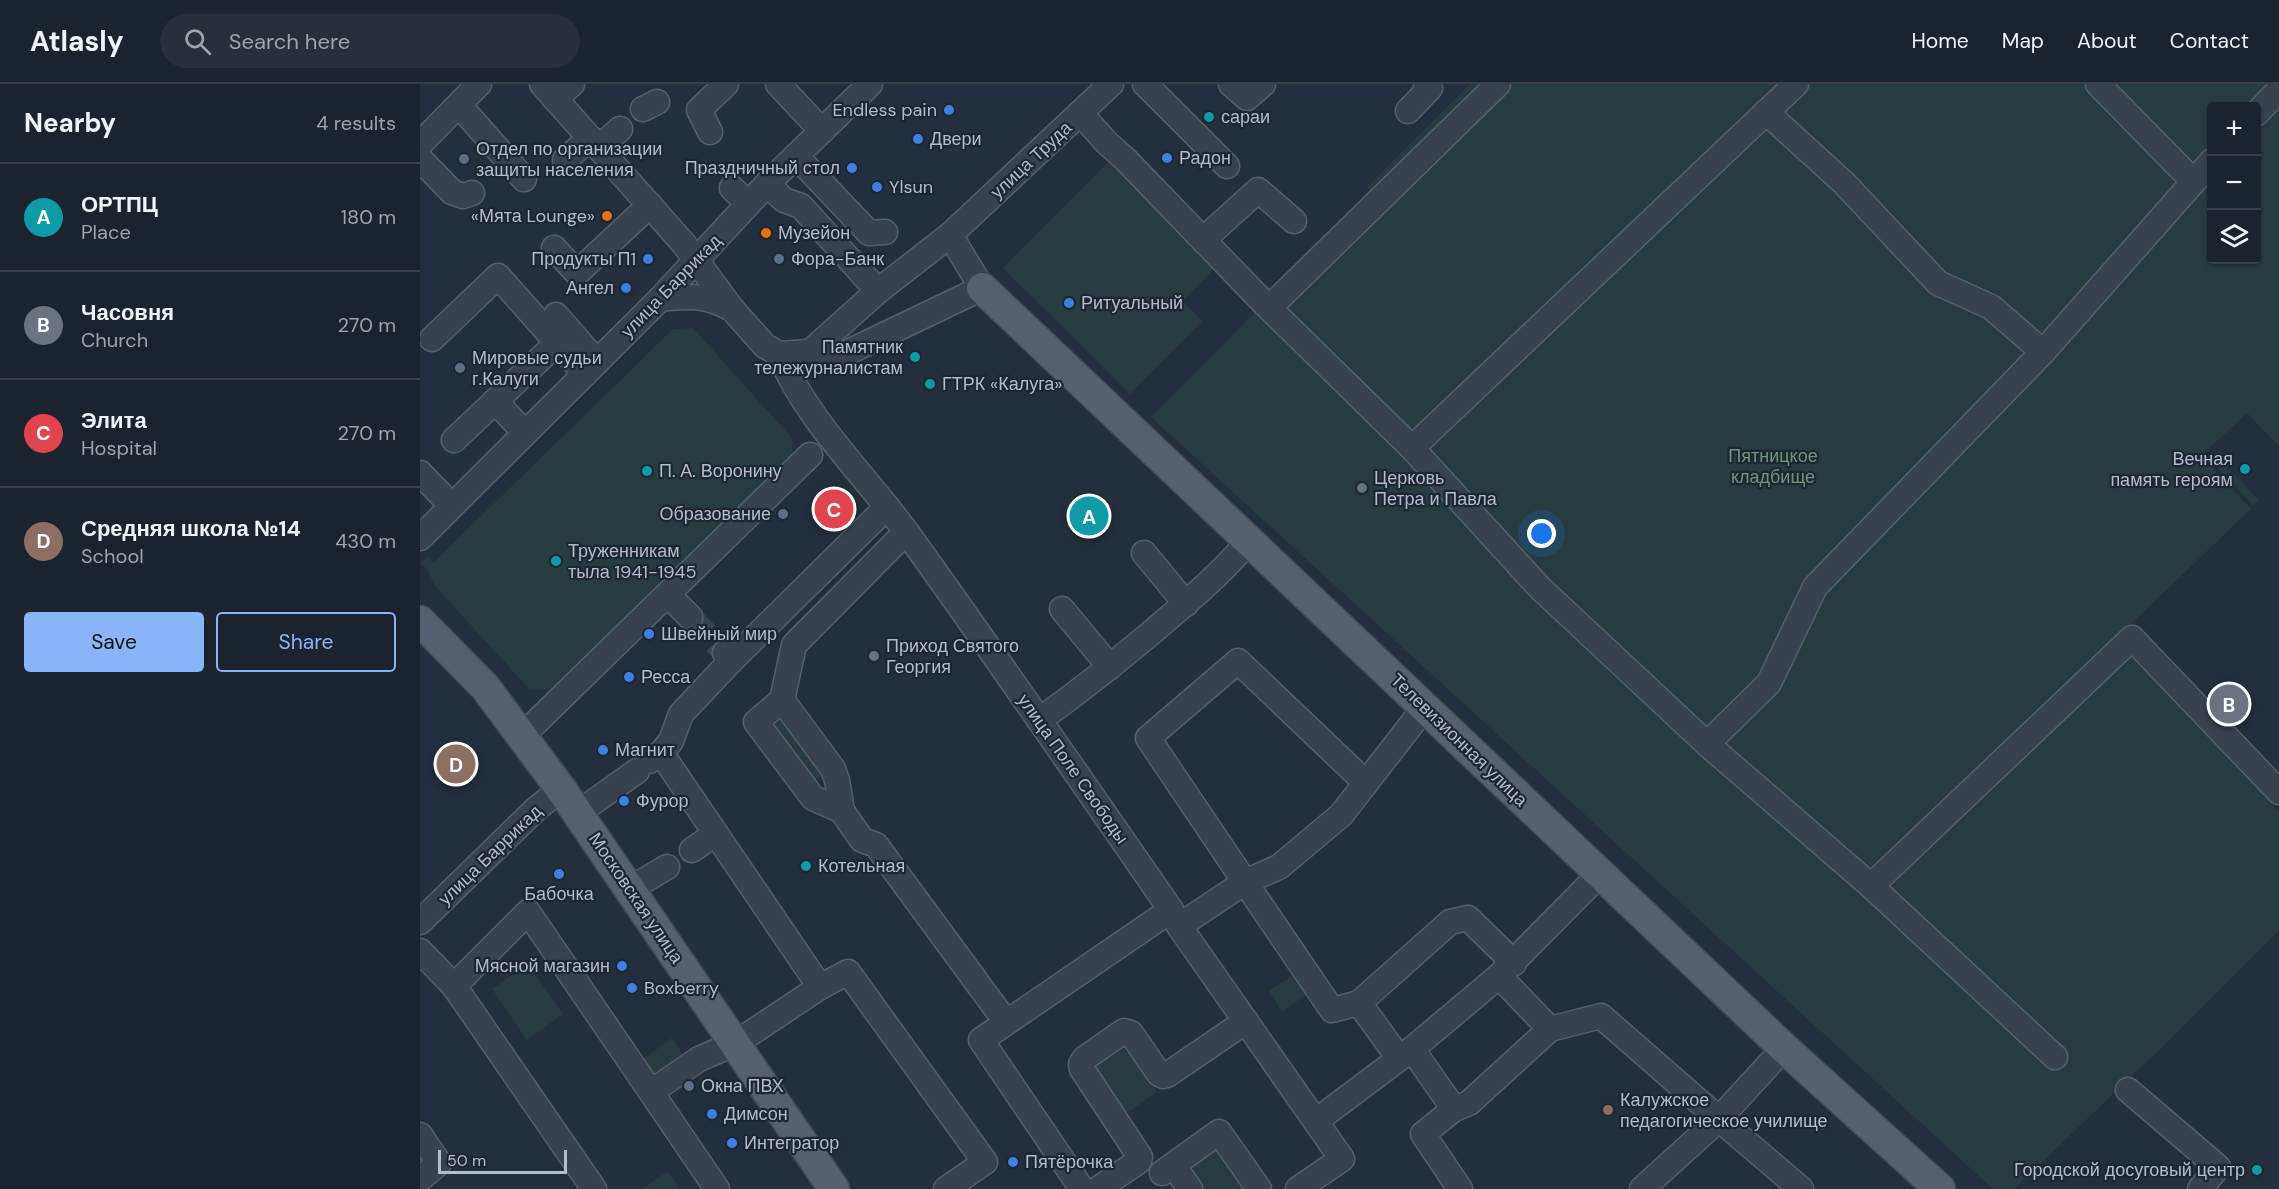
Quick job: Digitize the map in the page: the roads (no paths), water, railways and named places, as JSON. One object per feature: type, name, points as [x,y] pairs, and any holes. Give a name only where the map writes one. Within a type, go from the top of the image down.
[{"type":"main road","name":"Телевизионная улица","points":[[982,288],[1784,1048],[1940,1189]]},
{"type":"main road","name":"Московская улица","points":[[420,621],[485,687],[561,789],[834,1189]]},
{"type":"street","points":[[423,134],[459,105],[479,84]]},
{"type":"street","points":[[710,132],[699,110],[726,84]]},
{"type":"street","points":[[778,84],[822,131]]},
{"type":"street","name":"улица Баррикад","points":[[421,535],[660,299],[697,259],[740,196],[767,184],[870,84]]},
{"type":"street","name":"улица Труда","points":[[794,354],[950,235],[1111,84]]},
{"type":"street","points":[[1146,84],[1227,166]]},
{"type":"street","points":[[1231,84],[1247,99],[1263,84]]},
{"type":"street","points":[[1408,111],[1430,88],[1426,84]]},
{"type":"street","points":[[1269,308],[1498,84]]},
{"type":"street","points":[[1412,448],[1796,84]]},
{"type":"street","points":[[2098,84],[2193,181]]},
{"type":"street","points":[[556,89],[594,143],[697,259],[732,309],[765,346],[794,354],[836,358],[982,288],[950,235]]},
{"type":"street","points":[[2261,109],[2279,90]]},
{"type":"street","points":[[459,105],[524,179]]},
{"type":"street","points":[[1766,112],[1844,183],[1938,283],[1991,308],[2043,352]]},
{"type":"street","points":[[1080,113],[1269,308],[1412,448],[1540,588],[1707,744],[1871,886],[2055,1058]]},
{"type":"street","points":[[565,160],[620,129]]},
{"type":"street","points":[[796,156],[869,233],[885,232]]},
{"type":"street","points":[[420,159],[452,192],[463,196],[472,193]]},
{"type":"street","points":[[1707,744],[1769,683],[1815,587],[2043,352],[2207,165]]},
{"type":"street","points":[[767,184],[783,200],[801,206],[878,291]]},
{"type":"street","points":[[1203,240],[1258,190],[1294,221]]},
{"type":"street","points":[[554,248],[577,273],[650,206]]},
{"type":"street","points":[[432,339],[498,276],[557,343],[591,368]]},
{"type":"street","points":[[660,299],[693,296],[714,299],[732,309]]},
{"type":"street","points":[[556,315],[591,368]]},
{"type":"street","points":[[454,440],[557,343]]},
{"type":"street","name":"улица Поле Свободы","points":[[794,354],[790,381],[829,435],[906,532],[1039,720],[1342,1159],[1298,1189]]},
{"type":"street","points":[[495,401],[525,433]]},
{"type":"street","points":[[522,736],[810,454]]},
{"type":"street","points":[[420,473],[452,506]]},
{"type":"street","points":[[578,813],[649,762],[671,741],[681,714],[728,657],[887,507]]},
{"type":"street","points":[[842,811],[813,798],[756,722],[782,700],[794,645],[906,532]]},
{"type":"street","points":[[1039,720],[1110,667],[1186,604],[1230,564],[1248,542]]},
{"type":"street","points":[[1144,553],[1186,604]]},
{"type":"street","points":[[668,595],[690,617]]},
{"type":"street","points":[[1062,609],[1110,667]]},
{"type":"street","points":[[1871,886],[2132,638],[2279,792]]},
{"type":"street","points":[[1366,783],[1238,661],[1148,738],[1332,1010],[1359,1003],[1450,922],[1468,918],[1550,1029]]},
{"type":"street","points":[[782,700],[832,769],[837,780],[842,811],[862,840],[876,845],[1006,1022]]},
{"type":"street","points":[[1082,1189],[981,1040],[1006,1022],[1175,918],[1279,867],[1341,815],[1425,707]]},
{"type":"street","points":[[649,762],[715,834],[820,987]]},
{"type":"street","points":[[813,798],[837,780]]},
{"type":"street","name":"улица Баррикад","points":[[420,922],[536,809],[561,789]]},
{"type":"street","points":[[692,850],[715,834]]},
{"type":"street","points":[[630,889],[666,867]]},
{"type":"street","points":[[1316,1121],[1406,1053],[1506,969],[1600,874]]},
{"type":"street","points":[[454,986],[528,912],[717,1189]]},
{"type":"street","points":[[420,951],[454,986],[594,1189]]},
{"type":"street","points":[[651,1092],[699,1059],[736,1043],[820,987],[848,972],[993,1156],[946,1189]]},
{"type":"street","points":[[1359,1003],[1454,1108]]},
{"type":"street","points":[[1460,1189],[1423,1134],[1454,1108],[1469,1103],[1550,1029],[1601,1016],[1801,1189]]},
{"type":"street","points":[[1098,1189],[1139,1161],[1140,1157],[1082,1069],[1081,1064],[1085,1058],[1127,1031],[1131,1033],[1163,1076],[1246,1021]]},
{"type":"street","points":[[1642,1189],[1719,1119],[1784,1048]]},
{"type":"street","points":[[2128,1090],[2218,1167],[2200,1189]]},
{"type":"street","points":[[1190,1189],[1168,1169],[1220,1132],[1259,1189]]},
{"type":"street","points":[[420,1135],[439,1163],[420,1179]]},
{"type":"tunnel","points":[[690,617],[725,653]]},
{"type":"place","name":"Endless pain","points":[[949,110]]},
{"type":"place","name":"сараи","points":[[1209,117]]},
{"type":"place","name":"Двери","points":[[918,139]]},
{"type":"place","name":"Радон","points":[[1167,158]]},
{"type":"place","name":"Отдел по организации защиты населения","points":[[464,159]]},
{"type":"place","name":"Праздничный стол","points":[[852,168]]},
{"type":"place","name":"Ylsun","points":[[877,187]]},
{"type":"place","name":"«Мята Lounge»","points":[[607,216]]},
{"type":"place","name":"Музейон","points":[[766,233]]},
{"type":"place","name":"Продукты П1","points":[[648,259]]},
{"type":"place","name":"Фора-Банк","points":[[779,259]]},
{"type":"place","name":"Ангел","points":[[626,288]]},
{"type":"place","name":"Ритуальный","points":[[1069,303]]},
{"type":"place","name":"Памятник тележурналистам","points":[[915,357]]},
{"type":"place","name":"Мировые судьи г.Калуги","points":[[460,368]]},
{"type":"place","name":"ГТРК «Калуга»","points":[[930,384]]},
{"type":"place","name":"Вечная память героям","points":[[2245,469]]},
{"type":"place","name":"П. А. Воронину","points":[[647,471]]},
{"type":"place","name":"Церковь Петра и Павла","points":[[1362,488]]},
{"type":"place","name":"Элита","points":[[834,509]]},
{"type":"place","name":"Образование","points":[[783,514]]},
{"type":"place","name":"ОРТПЦ","points":[[1089,516]]},
{"type":"place","name":"Труженникам тыла 1941-1945","points":[[556,561]]},
{"type":"place","name":"Швейный мир","points":[[649,634]]},
{"type":"place","name":"Приход Святого Георгия","points":[[874,656]]},
{"type":"place","name":"Ресса","points":[[629,677]]},
{"type":"place","name":"Часовня","points":[[2229,704]]},
{"type":"place","name":"Магнит","points":[[603,750]]},
{"type":"place","name":"Средняя школа №14","points":[[456,764]]},
{"type":"place","name":"Фурор","points":[[624,801]]},
{"type":"place","name":"Котельная","points":[[806,866]]},
{"type":"place","name":"Бабочка","points":[[559,874]]},
{"type":"place","name":"Мясной магазин","points":[[622,966]]},
{"type":"place","name":"Boxberry","points":[[632,988]]},
{"type":"place","name":"Окна ПВХ","points":[[689,1086]]},
{"type":"place","name":"Калужское педагогическое училище","points":[[1608,1110]]},
{"type":"place","name":"Димсон","points":[[712,1114]]},
{"type":"place","name":"Интегратор","points":[[732,1143]]},
{"type":"place","name":"Пятёрочка","points":[[1013,1162]]},
{"type":"place","name":"Городской досуговый центр","points":[[2257,1170]]},
{"type":"park label","name":"Пятницкое кладбище","points":[[1773,466]]}]
